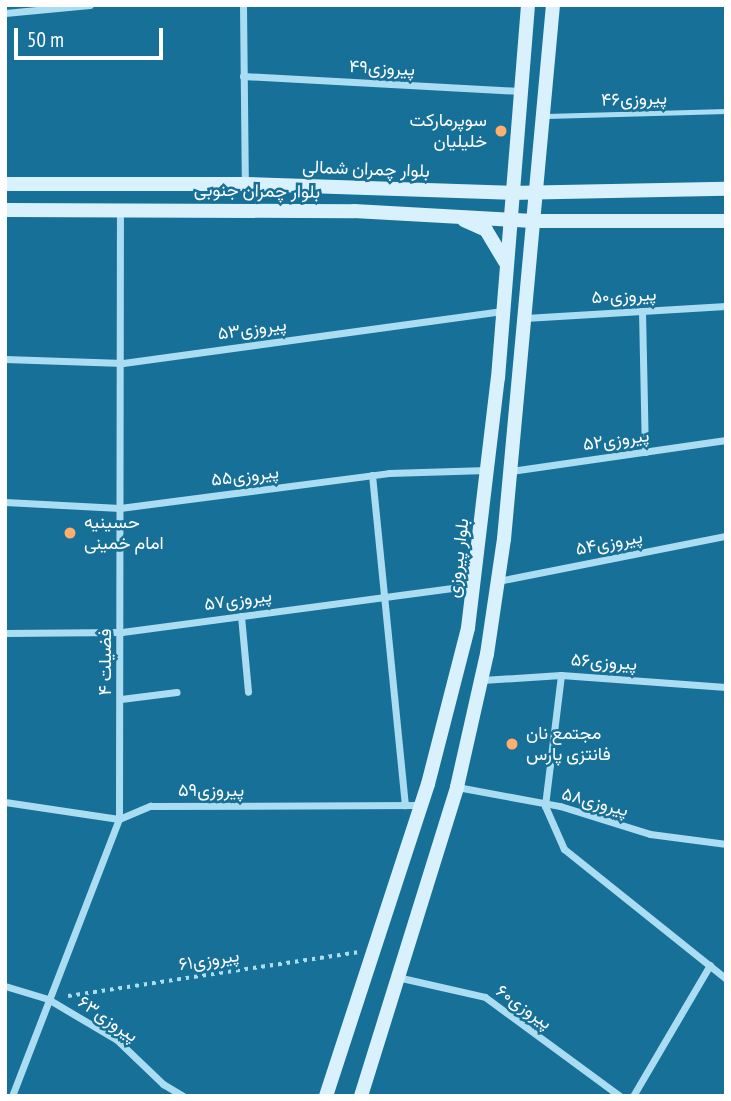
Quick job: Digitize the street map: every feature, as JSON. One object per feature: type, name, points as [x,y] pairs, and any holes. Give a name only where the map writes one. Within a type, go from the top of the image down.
[{"type":"street","points":[[5,13],[90,5]]},
{"type":"street","points":[[243,5],[245,184]]},
{"type":"street","name":"بلوار پیروزی","points":[[327,1096],[450,711],[474,584],[488,470],[528,5]]},
{"type":"street","points":[[361,1096],[457,787],[481,680],[498,581],[510,471],[553,5]]},
{"type":"street","name":"پیروزی۴۹","points":[[243,76],[519,91]]},
{"type":"street","name":"بلوار چمران شمالی","points":[[5,184],[245,184],[510,193],[726,189]]},
{"type":"street","name":"بلوار چمران جنوبی","points":[[5,210],[120,208],[508,219]]},
{"type":"street","name":"فضیلت ۴","points":[[12,1096],[119,819],[123,363],[120,208]]},
{"type":"street","points":[[456,216],[486,230],[505,262]]},
{"type":"street","points":[[508,219],[726,221]]},
{"type":"street","name":"پیروزی۵۰","points":[[525,318],[726,306]]},
{"type":"street","name":"پیروزی۵۳","points":[[5,359],[123,363],[502,311]]},
{"type":"street","points":[[642,311],[645,452]]},
{"type":"street","name":"پیروزی۵۲","points":[[510,471],[726,440]]},
{"type":"street","name":"پیروزی۵۵","points":[[5,502],[120,508],[372,475],[488,470]]},
{"type":"street","points":[[372,475],[387,596],[405,805]]},
{"type":"street","name":"پیروزی۵۴","points":[[498,581],[726,536]]},
{"type":"street","name":"پیروزی۵۷","points":[[5,633],[122,632],[474,584]]},
{"type":"street","points":[[241,616],[248,692]]},
{"type":"street","points":[[561,675],[545,806],[564,849],[726,979]]},
{"type":"street","name":"پیروزی۵۶","points":[[481,680],[561,675],[726,687]]},
{"type":"street","points":[[121,699],[177,692]]},
{"type":"street","name":"پیروزی۵۸","points":[[457,787],[545,806],[560,806],[650,834],[726,844]]},
{"type":"street","points":[[5,802],[119,819]]},
{"type":"street","name":"پیروزی۵۹","points":[[119,819],[150,806],[421,805]]},
{"type":"street","points":[[633,1096],[710,965]]},
{"type":"street","name":"پیروزی۶۰","points":[[396,977],[485,997],[620,1096]]},
{"type":"street","name":"پیروزی۶۳","points":[[5,986],[48,999],[117,1040],[163,1084],[183,1096]]},
{"type":"street","points":[[160,1096],[163,1084]]},
{"type":"lane","name":"پیروزی۴۶","points":[[543,116],[726,111]]},
{"type":"path","name":"پیروزی۶۱","points":[[48,999],[374,949]]},
{"type":"place","name":"سوپرمارکت خلیلیان","points":[[501,131]]},
{"type":"place","name":"حسینیه امام خمینی","points":[[70,533]]},
{"type":"place","name":"مجتمع نان فانتزی پارس","points":[[512,744]]}]
